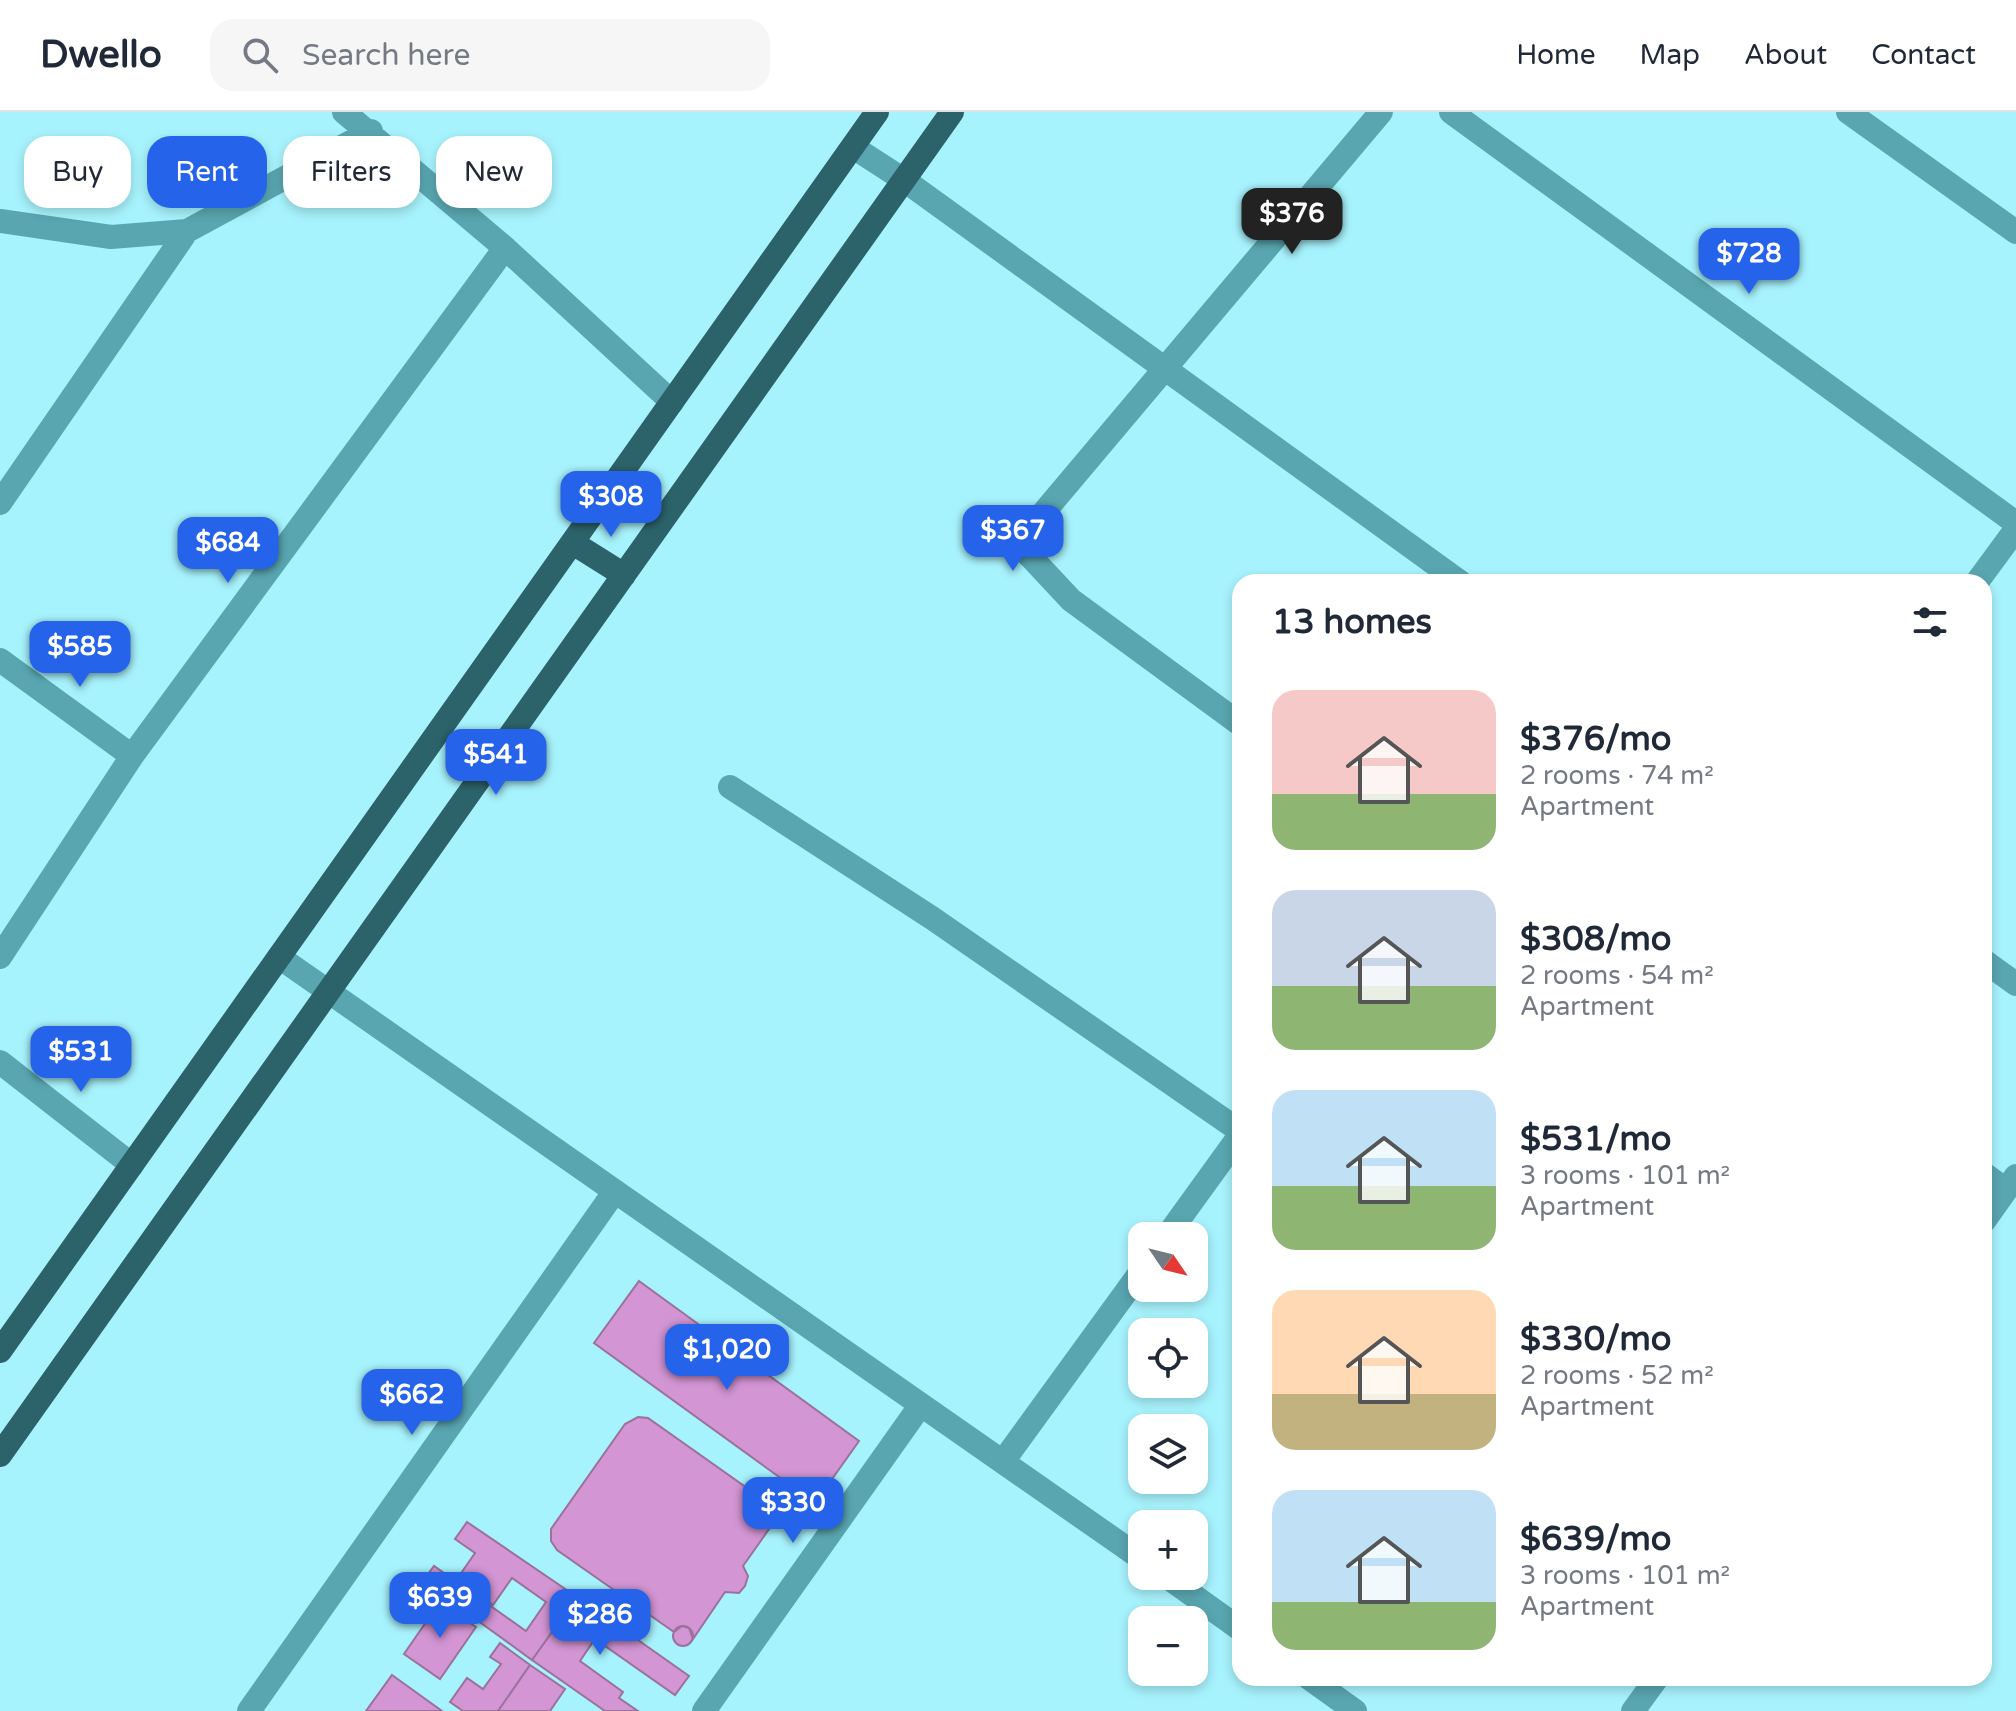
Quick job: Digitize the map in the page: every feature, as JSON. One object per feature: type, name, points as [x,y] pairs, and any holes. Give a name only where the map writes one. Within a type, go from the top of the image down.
[{"type":"main road","points":[[0,1351],[877,112]]},
{"type":"main road","points":[[0,1455],[952,112]]},
{"type":"main road","points":[[573,543],[624,575]]},
{"type":"street","points":[[344,112],[371,131],[505,248],[672,402]]},
{"type":"street","points":[[1232,718],[1071,600],[1028,554],[1028,531],[1381,112]]},
{"type":"street","points":[[1451,112],[2016,523]]},
{"type":"street","points":[[1848,112],[2016,232]]},
{"type":"street","points":[[0,221],[111,237],[187,231],[371,131]]},
{"type":"street","points":[[853,147],[904,180],[1449,574]]},
{"type":"street","points":[[0,503],[187,231]]},
{"type":"street","points":[[0,957],[132,756],[505,248]]},
{"type":"street","points":[[1983,574],[2016,529]]},
{"type":"street","points":[[0,660],[132,756]]},
{"type":"street","points":[[730,787],[932,918],[1232,1127]]},
{"type":"street","points":[[279,957],[1128,1549]]},
{"type":"street","points":[[1992,967],[2016,984]]},
{"type":"street","points":[[0,1062],[132,1165]]},
{"type":"street","points":[[1177,1222],[1232,1144]]},
{"type":"street","points":[[1992,1177],[2011,1183],[1992,1210]]},
{"type":"street","points":[[249,1711],[615,1191]]},
{"type":"street","points":[[1004,1460],[1128,1289]]},
{"type":"street","points":[[704,1711],[920,1406]]},
{"type":"street","points":[[1186,1590],[1232,1623]]},
{"type":"street","points":[[1320,1686],[1355,1711]]},
{"type":"street","points":[[1633,1711],[1651,1686]]},
{"type":"building","points":[[639,1281],[859,1441],[815,1503],[594,1343]]},
{"type":"building","points":[[638,1417],[648,1418],[781,1512],[743,1566],[748,1576],[745,1586],[739,1593],[725,1592],[693,1639],[689,1628],[682,1626],[674,1632],[557,1550],[551,1541],[551,1529],[625,1424]]},
{"type":"building","points":[[467,1522],[577,1597],[532,1660],[423,1581],[434,1566],[526,1631],[546,1602],[512,1578],[493,1605],[457,1579],[475,1553],[455,1539]]},
{"type":"building","points":[[577,1597],[689,1676],[675,1695],[595,1639],[580,1661],[623,1692],[619,1698],[638,1711],[605,1711],[532,1660]]},
{"type":"building","points":[[440,1602],[476,1627],[440,1679],[404,1654]]},
{"type":"building","points":[[683,1626],[690,1629],[693,1636],[690,1643],[683,1646],[676,1643],[673,1636],[676,1629]]},
{"type":"building","points":[[500,1643],[530,1665],[498,1711],[463,1711],[450,1702],[467,1678],[483,1689],[501,1664],[490,1657]]},
{"type":"building","points":[[530,1665],[565,1689],[550,1711],[498,1711]]},
{"type":"building","points":[[392,1675],[442,1711],[366,1711]]}]
